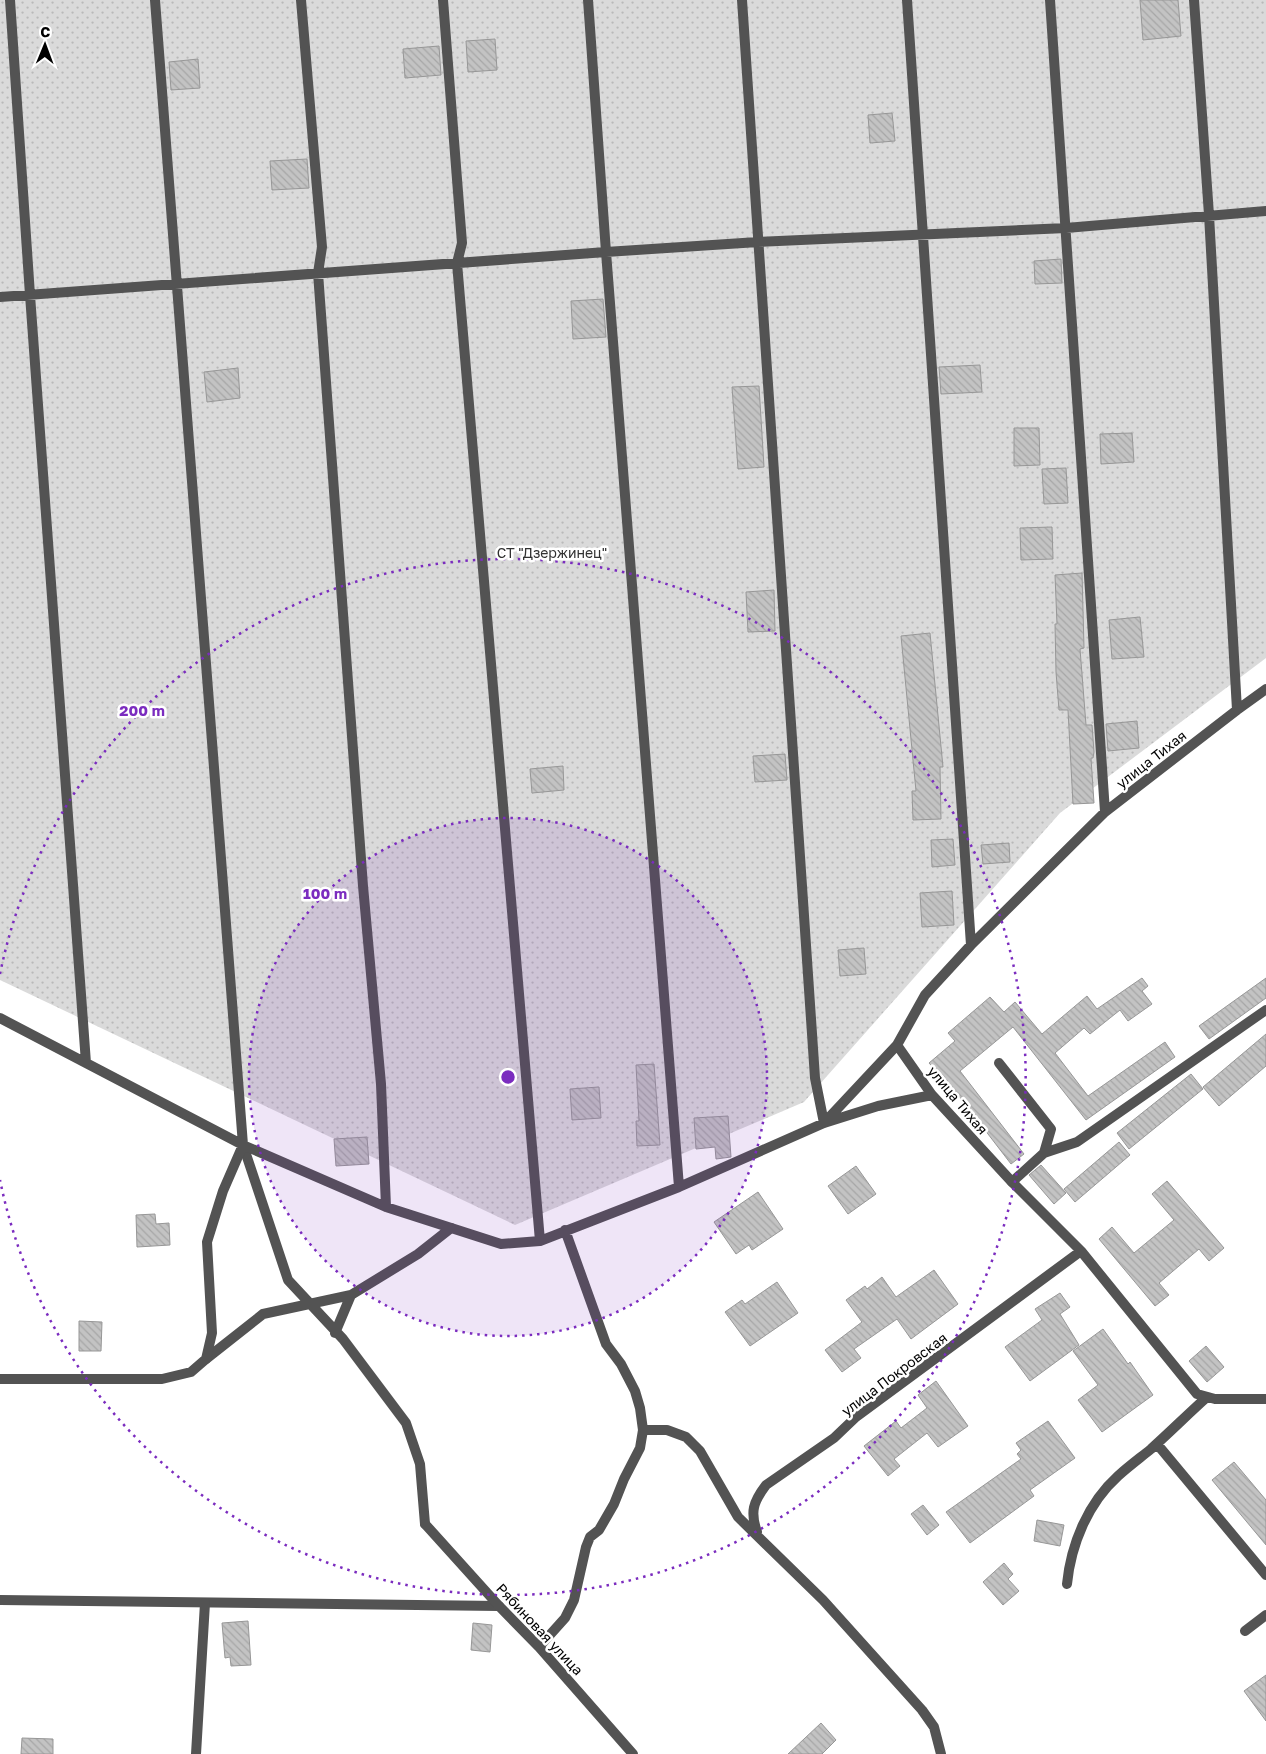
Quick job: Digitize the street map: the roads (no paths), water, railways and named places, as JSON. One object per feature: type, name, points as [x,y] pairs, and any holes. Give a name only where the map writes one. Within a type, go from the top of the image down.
[{"type":"street","points":[[10,0],[86,1063]]},
{"type":"street","points":[[155,0],[244,1145],[288,1280],[335,1333],[351,1296]]},
{"type":"street","points":[[301,0],[322,247],[318,273],[363,886],[381,1084],[386,1207]]},
{"type":"street","points":[[443,0],[462,244],[457,263],[540,1241]]},
{"type":"street","points":[[588,0],[679,1187]]},
{"type":"street","points":[[742,0],[815,1078],[824,1123]]},
{"type":"street","points":[[907,0],[971,945]]},
{"type":"street","points":[[1050,0],[1105,812]]},
{"type":"street","points":[[1194,0],[1209,215],[1237,710]]},
{"type":"street","points":[[0,296],[758,242],[1066,228],[1266,211]]},
{"type":"street","name":"улица Тихая","points":[[1207,1397],[1197,1394],[1080,1251],[1012,1182],[932,1095],[897,1045],[925,995],[971,945],[1105,812],[1266,689]]},
{"type":"street","points":[[1012,1182],[1044,1153],[1077,1142],[1266,1010]]},
{"type":"street","points":[[0,1018],[244,1145],[386,1207],[501,1244],[540,1241],[679,1187],[824,1123],[878,1106],[932,1095]]},
{"type":"street","points":[[824,1123],[897,1045]]},
{"type":"street","points":[[999,1063],[1051,1129],[1044,1153]]},
{"type":"street","points":[[206,1359],[212,1333],[207,1242],[223,1191],[244,1145]]},
{"type":"street","points":[[0,1379],[162,1379],[191,1372],[263,1314],[309,1303],[351,1296],[418,1254],[451,1228]]},
{"type":"street","points":[[539,1646],[565,1618],[574,1600],[590,1537],[598,1530],[614,1504],[640,1448],[643,1430],[635,1391],[621,1364],[606,1344],[565,1230]]},
{"type":"street","name":"улица Покровская","points":[[758,1535],[752,1514],[754,1504],[766,1485],[834,1438],[856,1417],[1080,1251]]},
{"type":"street","name":"Рябиновая улица","points":[[335,1333],[343,1339],[406,1423],[420,1464],[425,1524],[499,1606],[539,1646],[634,1754]]},
{"type":"street","points":[[1066,1584],[1069,1565],[1082,1527],[1096,1500],[1117,1477],[1207,1397],[1215,1399],[1266,1399]]},
{"type":"street","points":[[643,1430],[667,1430],[686,1437],[700,1451],[738,1517],[823,1600],[922,1710],[934,1727],[941,1754]]},
{"type":"street","points":[[1156,1444],[1266,1575]]},
{"type":"street","points":[[0,1600],[499,1606]]},
{"type":"street","points":[[196,1754],[205,1603]]},
{"type":"street","points":[[1246,1631],[1266,1614]]},
{"type":"park label","name":"СТ \"Дзержинец\"","points":[[552,552]]}]
